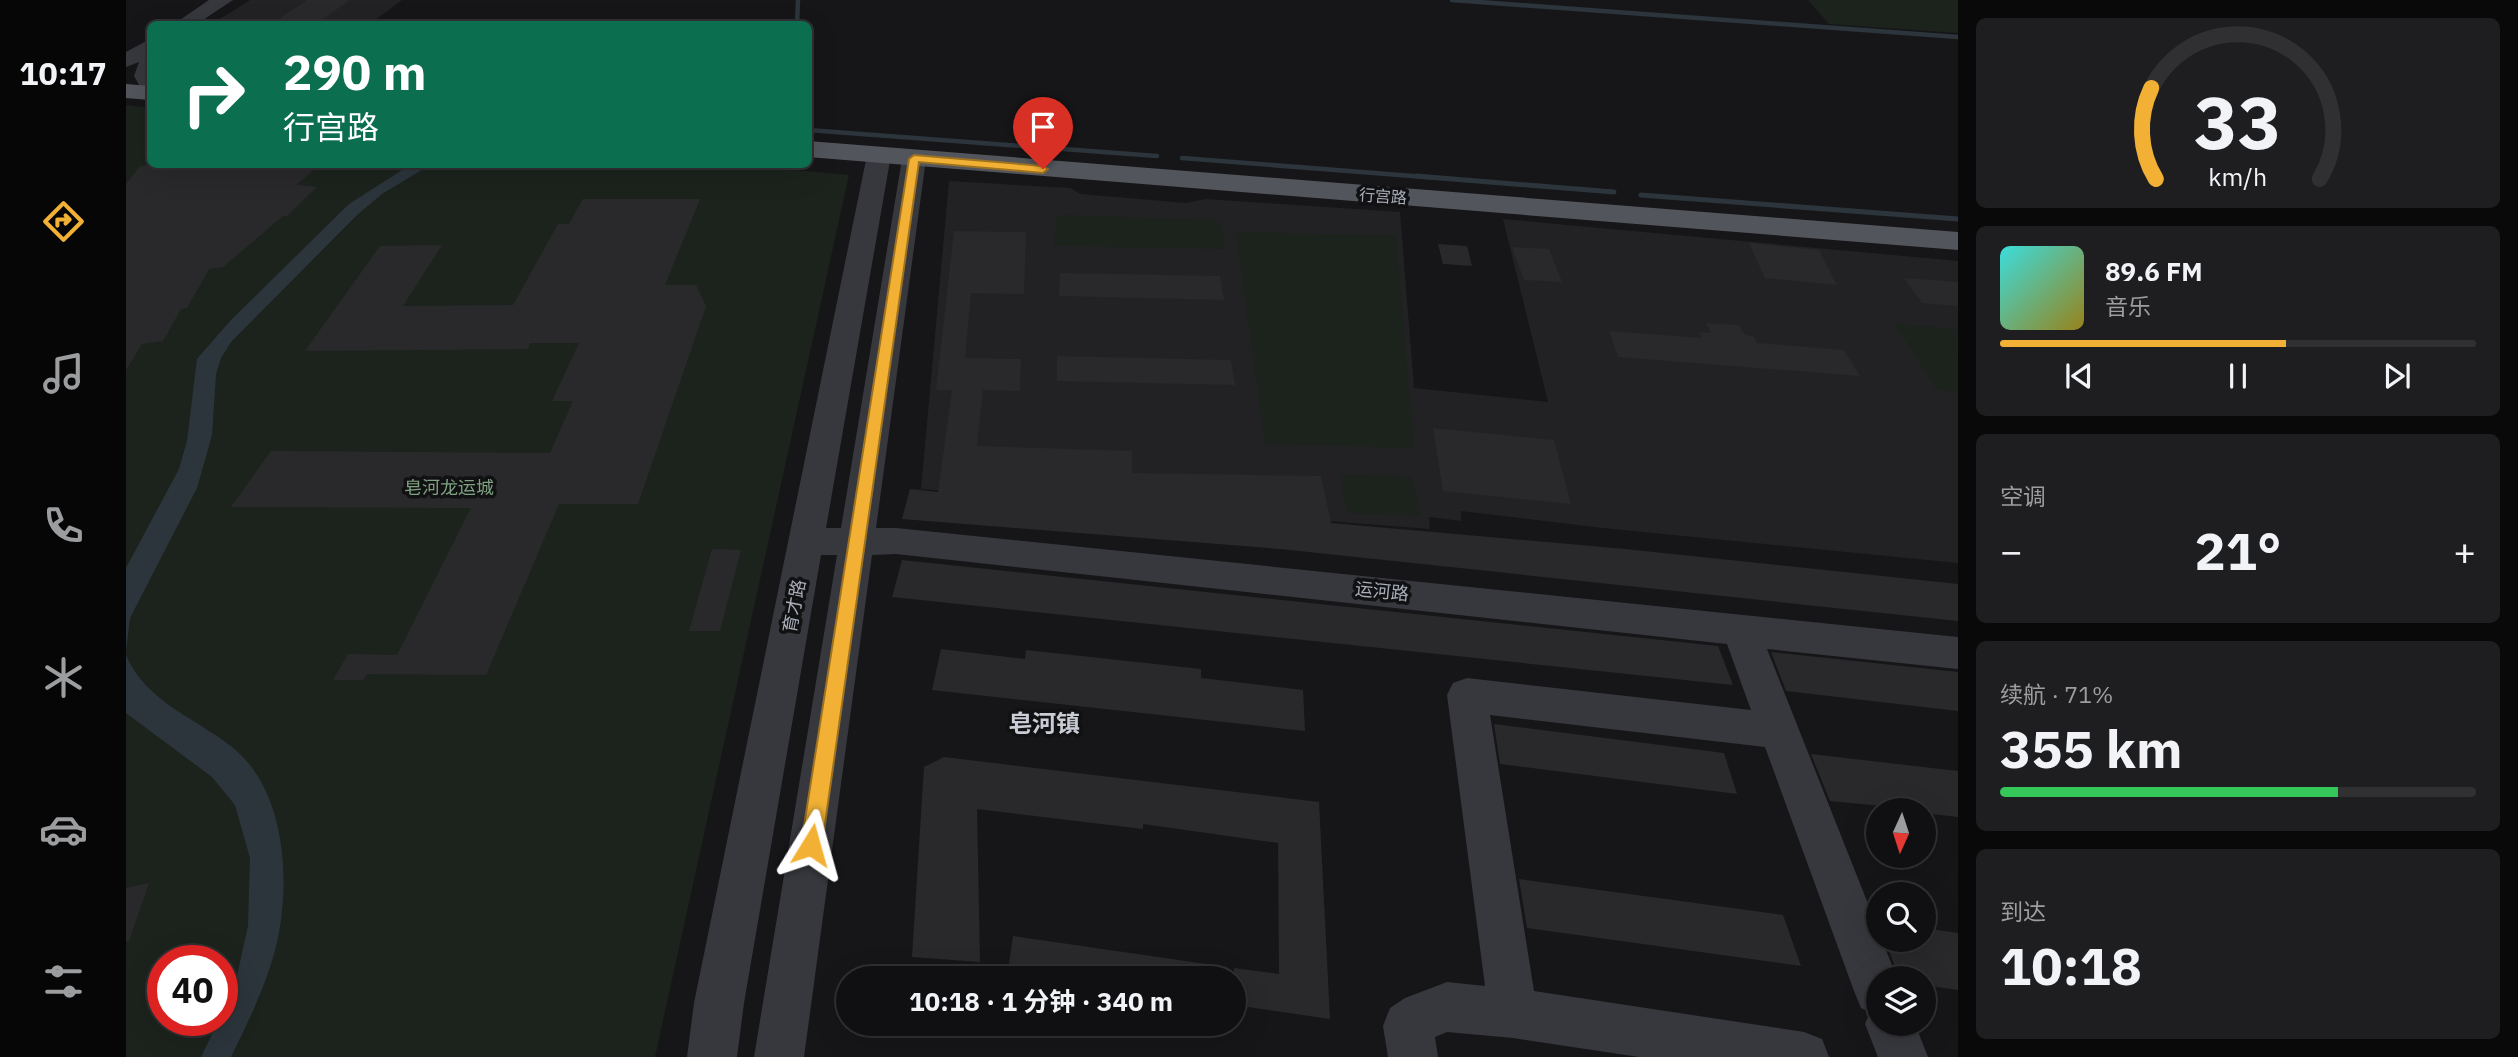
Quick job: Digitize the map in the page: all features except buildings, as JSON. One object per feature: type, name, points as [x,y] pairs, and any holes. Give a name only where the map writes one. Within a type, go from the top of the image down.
[{"type":"main road","points":[[126,91],[147,93]]},
{"type":"main road","name":"行宫路","points":[[812,149],[1958,241]]},
{"type":"street","points":[[189,21],[223,0]]},
{"type":"street","points":[[126,55],[147,46]]},
{"type":"street","points":[[126,61],[147,47]]},
{"type":"street","points":[[779,1057],[857,541],[896,157]]},
{"type":"street","name":"育才路","points":[[712,1057],[719,1003],[806,542],[896,157]]},
{"type":"street","name":"运河路","points":[[806,542],[896,541],[1958,653]]},
{"type":"street","points":[[1740,628],[1868,966]]},
{"type":"street","points":[[1513,1013],[1467,695],[1779,731]]},
{"type":"street","points":[[1413,1057],[1408,1026],[1423,1016],[1447,1007],[1513,1013],[1804,1057]]},
{"type":"street","points":[[1895,1036],[1903,1057]]},
{"type":"shaded area","points":[[250,0],[402,0],[374,21],[217,21]]},
{"type":"shaded area","points":[[405,168],[425,168],[382,194],[357,215],[231,342],[221,358],[216,374],[212,435],[197,488],[130,618],[126,651],[126,568],[179,469],[187,441],[197,359],[231,320],[349,204]]},
{"type":"shaded area","points":[[949,181],[1070,188],[1081,194],[1186,203],[1205,199],[1400,212],[1414,388],[1548,402],[1503,219],[1958,261],[1958,563],[1603,528],[1461,511],[1461,521],[1429,517],[1430,529],[921,489]]},
{"type":"shaded area","points":[[126,655],[135,671],[158,697],[232,747],[251,766],[265,789],[275,815],[283,872],[280,929],[265,981],[231,1057],[201,1057],[211,1036],[238,1036],[238,971],[248,926],[250,858],[235,805],[212,777],[126,713]]},
{"type":"green space","points":[[1808,0],[1958,0],[1958,33],[1829,24]]},
{"type":"green space","name":"皂河龙运城","points":[[126,105],[147,108],[147,168],[773,168],[849,175],[655,1057],[126,1057]]},
{"type":"green space","points":[[1058,216],[1213,220],[1222,224],[1225,249],[1055,246],[1056,219]]},
{"type":"green space","points":[[1236,232],[1396,235],[1414,448],[1265,444]]},
{"type":"green space","points":[[1895,324],[1956,329],[1958,392],[1937,390]]},
{"type":"green space","points":[[1340,474],[1411,477],[1421,516],[1347,513]]},
{"type":"waterway","points":[[797,21],[798,0]]},
{"type":"waterway","points":[[1452,0],[1958,37]]},
{"type":"waterway","points":[[812,130],[1157,156]]},
{"type":"waterway","points":[[1182,158],[1438,178]]},
{"type":"waterway","points":[[1416,176],[1614,192]]},
{"type":"waterway","points":[[1641,195],[1958,219]]},
{"type":"district","name":"皂河镇","points":[[1044,723]]},
{"type":"route","points":[[811,845],[914,159],[1043,169]]}]
